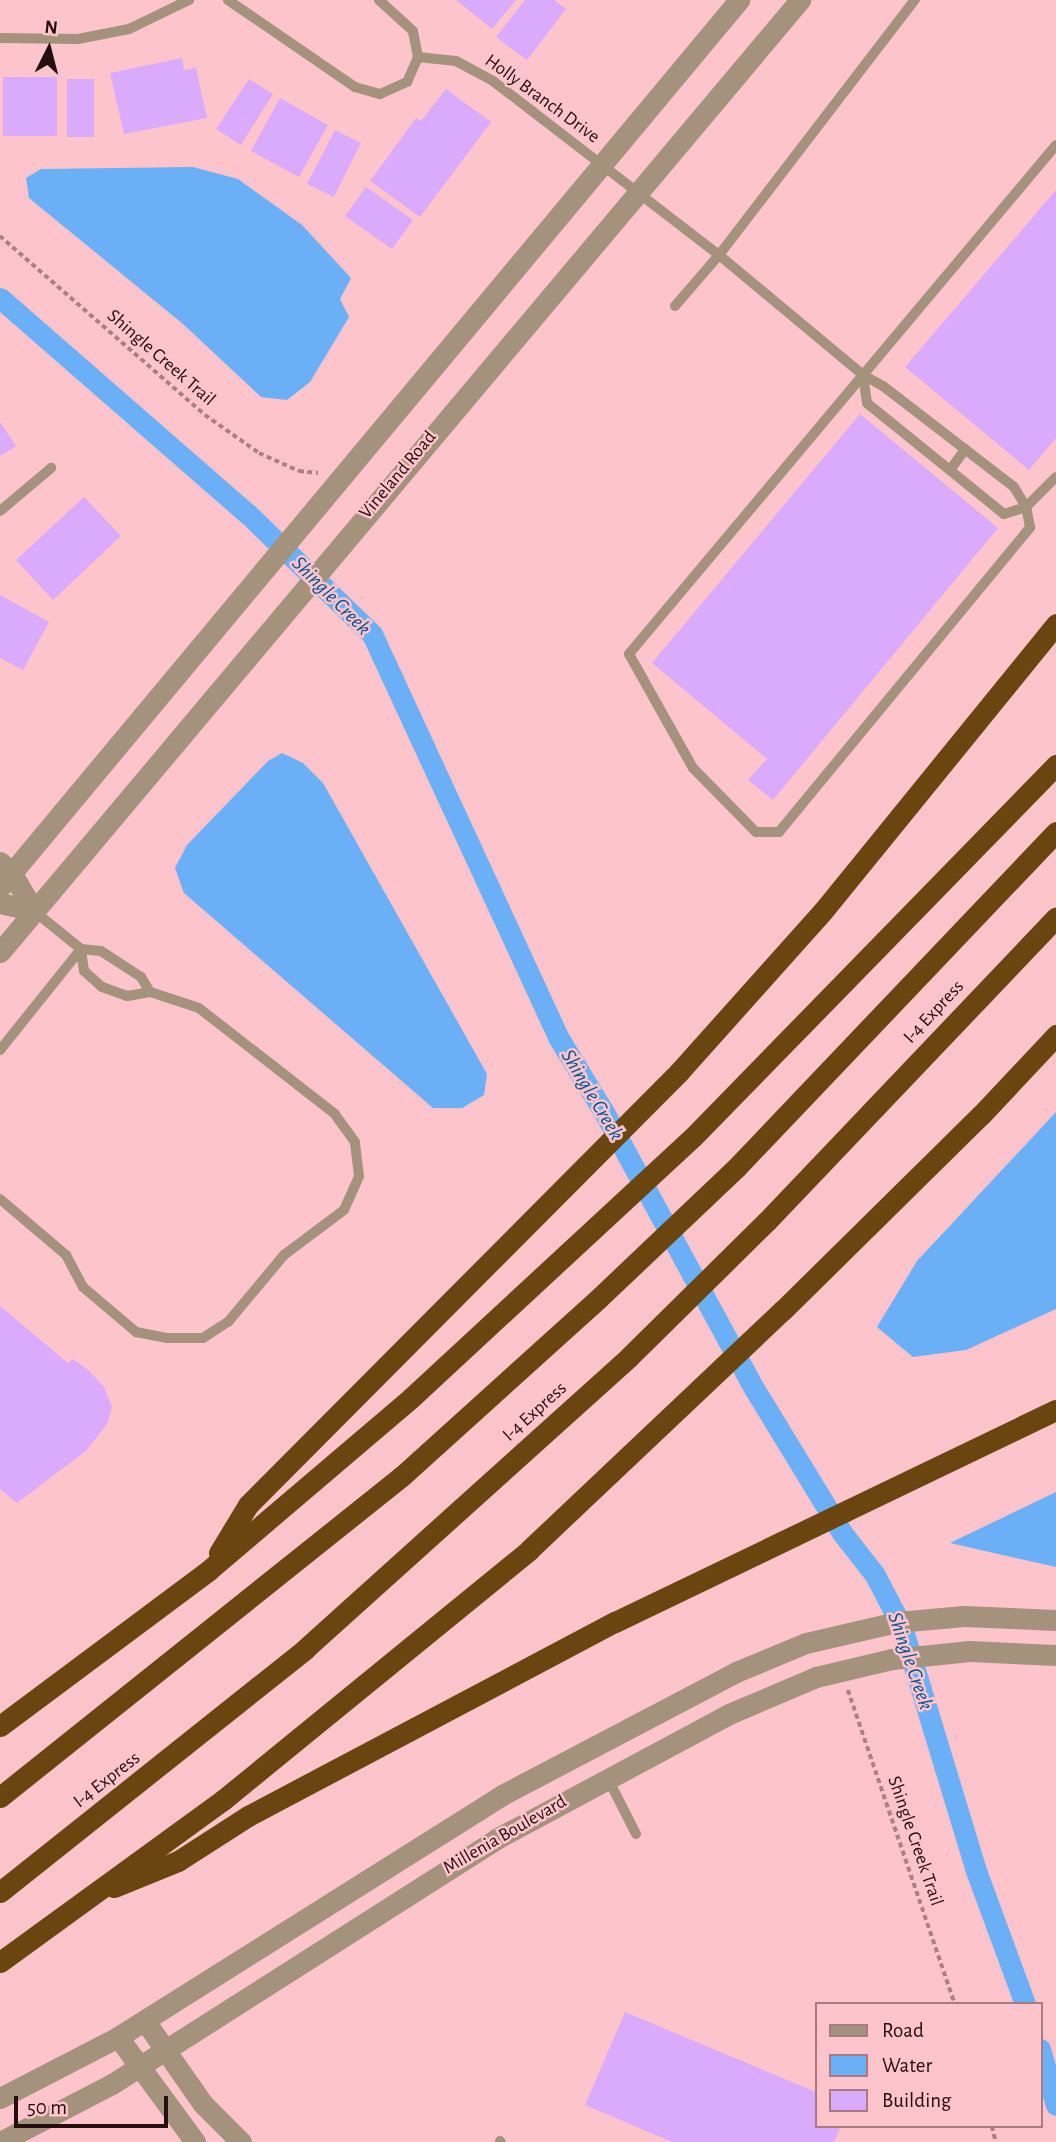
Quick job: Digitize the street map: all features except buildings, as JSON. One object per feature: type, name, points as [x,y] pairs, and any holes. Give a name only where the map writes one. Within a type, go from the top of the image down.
[{"type":"highway","points":[[209,1570],[248,1505],[559,1196],[679,1072],[823,911],[1056,624]]},
{"type":"highway","points":[[0,1726],[209,1570],[411,1398],[693,1138],[1056,765]]},
{"type":"highway","name":"I-4 Express","points":[[0,1797],[391,1484],[599,1298],[736,1168],[1056,832]]},
{"type":"highway","name":"I-4 Express","points":[[0,1892],[305,1649],[629,1357],[767,1222],[1056,917]]},
{"type":"highway","points":[[0,1962],[79,1901],[223,1800],[376,1679],[529,1550],[783,1310],[982,1115],[1056,1035]]},
{"type":"highway","points":[[79,1901],[178,1861],[248,1816],[615,1622],[1056,1410]]},
{"type":"street","points":[[34,911],[4,874],[250,589],[739,0]]},
{"type":"street","name":"Vineland Road","points":[[0,952],[636,190],[800,0]]},
{"type":"street","points":[[0,903],[34,911]]},
{"type":"street","name":"Millenia Boulevard","points":[[0,2098],[145,2021],[365,1878],[568,1758],[760,1661],[856,1630],[939,1617],[1056,1620]]},
{"type":"street","name":"Millenia Boulevard","points":[[0,2142],[139,2067],[432,1878],[607,1776],[780,1691],[867,1664],[951,1652],[1056,1655]]},
{"type":"street","points":[[145,2021],[202,2104],[241,2142]]},
{"type":"street","points":[[118,2037],[195,2142]]},
{"type":"lane","points":[[0,38],[78,39],[129,29],[189,0]]},
{"type":"lane","points":[[228,0],[355,87],[380,94],[407,82],[418,57],[412,31],[379,0]]},
{"type":"lane","points":[[675,306],[719,255],[915,0]]},
{"type":"lane","name":"Holly Branch Drive","points":[[418,57],[456,61],[493,80],[719,255],[863,376],[883,386],[1014,487],[1026,507]]},
{"type":"lane","points":[[1026,507],[1030,527],[779,832],[756,832],[693,768],[629,654],[1056,145]]},
{"type":"lane","points":[[863,376],[867,403],[1004,514],[1026,507],[1056,477]]},
{"type":"lane","points":[[950,470],[965,449]]},
{"type":"lane","points":[[0,511],[51,468]]},
{"type":"lane","points":[[34,911],[81,949],[100,951],[141,977],[149,992]]},
{"type":"lane","points":[[0,1199],[66,1255],[83,1287],[136,1332],[167,1338],[203,1338],[228,1322],[284,1255],[344,1210],[359,1176],[355,1142],[335,1114],[199,1008],[149,992],[127,996],[102,987],[84,971],[81,949]]},
{"type":"lane","points":[[0,1050],[81,949]]},
{"type":"lane","points":[[607,1776],[636,1834]]},
{"type":"path","name":"Shingle Creek Trail","points":[[0,236],[205,415],[259,453],[299,471],[318,473]]},
{"type":"path","name":"Shingle Creek Trail","points":[[848,1688],[954,2002]]},
{"type":"water","points":[[193,167],[238,179],[302,225],[351,278],[340,299],[349,317],[310,382],[287,400],[261,397],[183,324],[29,198],[26,178],[41,169]]},
{"type":"water","points":[[282,753],[303,763],[323,783],[487,1074],[484,1095],[462,1108],[433,1108],[184,893],[175,868],[187,845],[268,761]]},
{"type":"water","points":[[1056,1112],[1056,1309],[966,1350],[913,1357],[877,1327],[917,1261]]},
{"type":"water","points":[[1056,1492],[1056,1567],[950,1543]]},
{"type":"waterway","name":"Shingle Creek","points":[[0,298],[248,514],[372,634],[558,1037],[605,1114],[755,1390],[843,1534],[875,1575],[902,1627],[975,1868],[1024,2002]]},
{"type":"waterway","name":"Shingle Creek","points":[[1042,2056],[1056,2105]]}]
